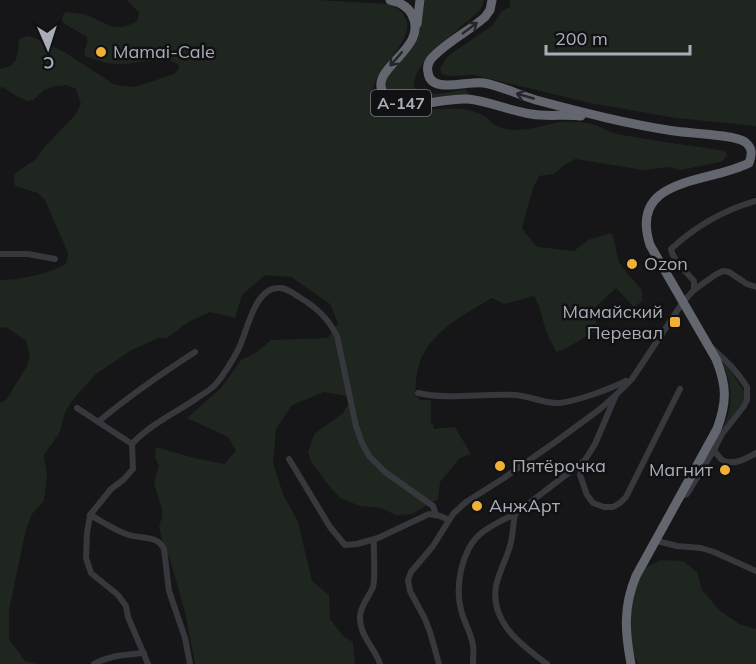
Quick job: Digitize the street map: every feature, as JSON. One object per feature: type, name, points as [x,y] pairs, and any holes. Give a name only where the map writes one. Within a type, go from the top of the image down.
[{"type":"highway","points":[[390,0],[410,10],[416,27]]},
{"type":"highway","points":[[416,27],[420,0]]},
{"type":"highway","name":"А-147","points":[[492,0],[490,10],[485,17],[441,49],[432,59],[428,70],[430,80],[442,86],[485,83],[544,102],[622,121],[733,138],[745,141],[751,149],[749,163],[684,182],[663,191],[648,210],[645,224],[650,245],[716,359],[725,387],[725,403],[717,429],[631,589],[625,620],[631,664]]},
{"type":"highway","name":"А-147","points":[[416,27],[412,42],[382,77],[382,89],[385,96],[391,100],[401,104],[411,104],[466,99],[539,115],[568,114],[622,121]]},
{"type":"highway","points":[[539,115],[546,110],[544,102]]},
{"type":"street","points":[[694,290],[694,281],[676,262],[671,249],[711,218],[755,202]]},
{"type":"street","points":[[0,254],[28,254],[55,259]]},
{"type":"street","points":[[439,664],[430,632],[410,591],[408,580],[411,572],[434,546],[449,520],[466,502],[558,440],[616,395],[632,379],[683,302],[694,290],[723,271],[756,287]]},
{"type":"street","points":[[148,664],[126,606],[118,595],[91,573],[86,558],[90,515],[111,489],[133,469],[132,444],[139,436],[213,387],[238,349],[253,310],[263,295],[274,288],[285,288],[301,298],[322,313],[331,324],[337,336],[356,426],[369,456],[385,472],[433,506],[436,515]]},
{"type":"street","points":[[682,495],[687,494],[722,434],[747,400],[748,392],[740,376],[706,342]]},
{"type":"street","points":[[98,422],[159,375],[195,352]]},
{"type":"street","points":[[418,393],[452,396],[519,395],[559,403],[571,401],[632,379]]},
{"type":"street","points":[[616,395],[580,475],[586,495],[593,503],[604,507],[613,507],[626,497],[680,388]]},
{"type":"street","points":[[77,408],[132,444]]},
{"type":"street","points":[[714,450],[722,460],[728,462],[744,460],[756,453]]},
{"type":"street","points":[[289,459],[330,527],[345,545],[374,540],[429,514],[449,520]]},
{"type":"street","points":[[473,664],[474,648],[460,606],[459,593],[459,580],[470,546],[490,527],[515,513],[585,460]]},
{"type":"street","points":[[515,513],[510,546],[497,584],[496,605],[500,618],[509,632],[547,664]]},
{"type":"street","points":[[90,515],[130,536],[152,539],[161,543],[164,549],[169,591],[186,638],[190,664]]},
{"type":"street","points":[[374,540],[374,581],[360,618],[367,640],[380,664]]},
{"type":"street","points":[[657,541],[708,550],[756,571]]},
{"type":"street","points":[[94,664],[114,656],[144,653]]},
{"type":"shaded area","points":[[127,0],[318,0],[388,4],[402,12],[407,28],[404,39],[374,86],[374,96],[381,103],[400,109],[468,110],[484,116],[498,127],[516,130],[563,122],[587,123],[617,134],[725,151],[727,156],[721,162],[680,170],[670,167],[643,170],[575,159],[554,174],[539,176],[533,188],[522,228],[530,238],[538,247],[574,251],[588,240],[611,233],[619,262],[642,290],[642,301],[634,307],[616,288],[590,312],[600,328],[556,352],[534,296],[504,304],[492,298],[440,332],[425,351],[420,362],[415,395],[420,400],[431,400],[431,424],[434,429],[455,427],[471,454],[460,458],[440,482],[438,499],[412,514],[396,515],[380,508],[360,506],[340,498],[311,462],[308,452],[314,434],[343,413],[352,397],[324,392],[292,405],[276,429],[273,463],[283,494],[298,522],[312,581],[329,595],[330,619],[343,636],[353,642],[354,664],[195,664],[185,612],[170,559],[163,545],[159,525],[162,509],[154,483],[159,466],[155,457],[156,447],[224,464],[236,451],[228,437],[187,418],[221,388],[241,360],[257,352],[271,340],[328,338],[338,323],[330,304],[291,277],[265,275],[242,295],[235,318],[210,312],[188,322],[167,338],[158,338],[130,351],[96,374],[75,397],[65,412],[60,432],[44,455],[47,477],[44,501],[32,514],[26,529],[9,610],[9,639],[25,661],[37,664],[0,664],[0,403],[6,400],[27,366],[30,355],[26,341],[6,327],[0,328],[0,280],[25,278],[51,271],[66,264],[68,253],[45,200],[38,193],[15,186],[14,174],[36,159],[76,114],[81,104],[76,89],[67,85],[44,90],[33,100],[28,101],[18,97],[3,87],[0,88],[0,69],[14,63],[19,39],[27,36],[66,53],[115,85],[135,87],[174,74],[179,66],[166,60],[113,64],[85,56],[87,37],[62,20],[66,12],[75,13],[108,25],[124,27],[137,21],[139,13]]},
{"type":"shaded area","points":[[425,0],[484,0],[479,11],[423,64],[414,82],[414,87],[420,94],[446,93],[465,89],[467,95],[440,100],[398,100],[387,93],[384,81],[418,35]]},
{"type":"shaded area","points":[[510,0],[756,0],[756,126],[676,118],[590,103],[474,75],[442,74],[440,68],[448,56],[493,25],[501,12],[510,7]]},
{"type":"shaded area","points":[[725,362],[745,393],[744,401],[721,430],[731,397],[723,363]]},
{"type":"shaded area","points":[[661,560],[683,561],[697,572],[702,590],[720,611],[739,624],[756,629],[756,664],[638,664],[633,651],[629,622],[633,593],[645,568]]},
{"type":"place","name":"Mamai-Cale","points":[[101,52]]},
{"type":"place","name":"Ozon","points":[[632,264]]},
{"type":"place","name":"Мамайский Перевал","points":[[675,322]]},
{"type":"place","name":"Пятёрочка","points":[[500,466]]},
{"type":"place","name":"Магнит","points":[[725,470]]},
{"type":"place","name":"АнжАрт","points":[[477,506]]}]
